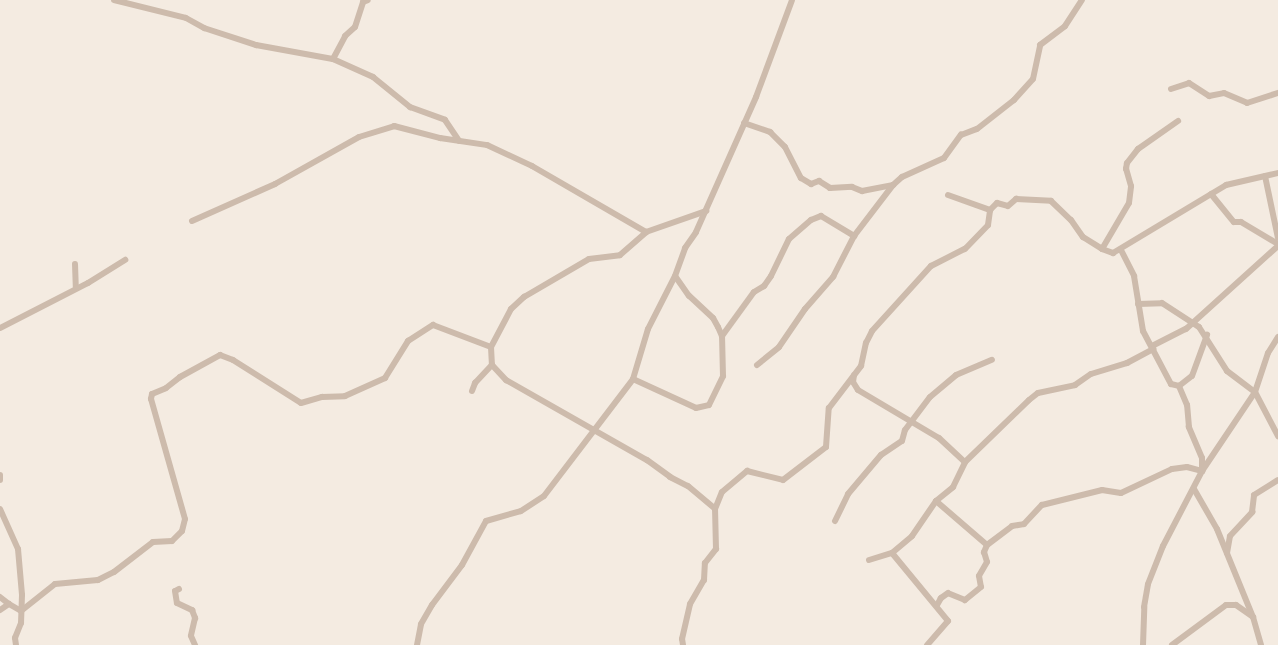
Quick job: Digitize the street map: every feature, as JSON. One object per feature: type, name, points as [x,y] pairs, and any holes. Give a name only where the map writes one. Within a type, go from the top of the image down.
[{"type":"street","points":[[114,0],[186,18],[204,28],[256,45],[333,59],[373,77],[410,107],[445,120],[459,141]]},
{"type":"street","points":[[333,59],[345,36],[355,27],[363,2],[368,0]]},
{"type":"street","points":[[417,645],[421,624],[432,605],[462,565],[486,521],[521,511],[544,496],[633,380],[648,329],[675,276],[685,248],[706,211],[744,123],[792,0]]},
{"type":"street","points":[[757,365],[779,347],[805,309],[833,277],[854,236],[893,185],[902,177],[944,158],[961,135],[977,129],[1014,100],[1033,79],[1040,45],[1065,26],[1082,0]]},
{"type":"street","points":[[1171,89],[1190,83],[1209,96],[1224,93],[1246,103],[1278,93]]},
{"type":"street","points":[[1102,249],[1130,203],[1131,186],[1126,169],[1127,162],[1138,149],[1178,121]]},
{"type":"street","points":[[744,123],[770,132],[785,147],[801,178],[811,184],[819,181],[830,188],[852,187],[862,191],[893,185]]},
{"type":"street","points":[[192,221],[275,184],[359,137],[394,126],[487,145],[532,166],[646,232]]},
{"type":"street","points":[[683,645],[682,639],[690,604],[704,580],[705,563],[716,549],[715,509],[722,492],[747,471],[783,480],[826,447],[829,408],[865,357],[866,343],[872,331],[931,266],[965,249],[988,225],[990,210],[997,203],[1008,206],[1016,199],[1051,201],[1071,220],[1083,237],[1113,253],[1226,185],[1278,173]]},
{"type":"street","points":[[1265,176],[1278,238]]},
{"type":"street","points":[[869,560],[892,553],[912,536],[936,501],[953,487],[965,462],[1038,393],[1075,385],[1091,374],[1127,363],[1176,337],[1278,245],[1241,222],[1234,222],[1211,194]]},
{"type":"street","points":[[948,195],[990,210]]},
{"type":"street","points":[[706,211],[646,232],[620,255],[588,259],[524,297],[511,309],[491,347],[492,365],[506,380],[596,430],[688,486],[715,509]]},
{"type":"street","points":[[722,336],[754,292],[764,286],[771,276],[789,239],[811,220],[821,216],[854,236]]},
{"type":"street","points":[[1121,250],[1134,276],[1141,324],[1171,384],[1179,386]]},
{"type":"street","points":[[0,328],[87,283],[124,260]]},
{"type":"street","points":[[75,264],[76,287]]},
{"type":"street","points":[[633,380],[696,408],[709,405],[723,376],[722,336],[713,318],[689,296],[675,276]]},
{"type":"street","points":[[1138,304],[1162,303],[1193,322],[1207,335],[1227,371],[1255,392],[1278,436]]},
{"type":"street","points":[[21,611],[55,584],[98,580],[114,572],[153,542],[172,541],[182,531],[185,519],[151,399],[152,394],[166,388],[180,377],[220,356],[233,360],[301,403],[322,397],[345,396],[385,378],[408,341],[433,325],[491,347]]},
{"type":"street","points":[[1179,386],[1192,376],[1207,335]]},
{"type":"street","points":[[1143,645],[1144,607],[1148,584],[1163,546],[1202,471],[1255,392],[1268,353],[1278,337]]},
{"type":"street","points":[[836,521],[848,494],[881,455],[902,441],[910,422],[930,397],[956,375],[992,360]]},
{"type":"street","points":[[472,391],[475,382],[492,365]]},
{"type":"street","points":[[854,375],[852,382],[858,390],[939,438],[965,462]]},
{"type":"street","points":[[1179,386],[1187,405],[1189,427],[1202,458],[1202,471]]},
{"type":"street","points":[[937,605],[948,593],[964,600],[981,587],[979,576],[987,565],[984,552],[987,545],[1012,526],[1024,524],[1042,505],[1102,490],[1121,493],[1172,469],[1186,467],[1202,471]]},
{"type":"street","points":[[0,475],[0,480]]},
{"type":"street","points":[[1226,554],[1230,536],[1252,512],[1254,495],[1278,480]]},
{"type":"street","points":[[1194,489],[1217,529],[1253,616],[1261,645]]},
{"type":"street","points":[[936,501],[987,545]]},
{"type":"street","points":[[0,509],[16,541],[21,581],[21,611],[16,645]]},
{"type":"street","points":[[892,553],[948,621],[927,645]]},
{"type":"street","points":[[179,589],[175,591],[177,603],[192,609],[195,618],[191,636],[195,645]]},
{"type":"street","points":[[0,597],[21,611]]},
{"type":"street","points":[[0,610],[9,604]]},
{"type":"street","points":[[1172,645],[1226,605],[1236,605],[1253,616]]}]
